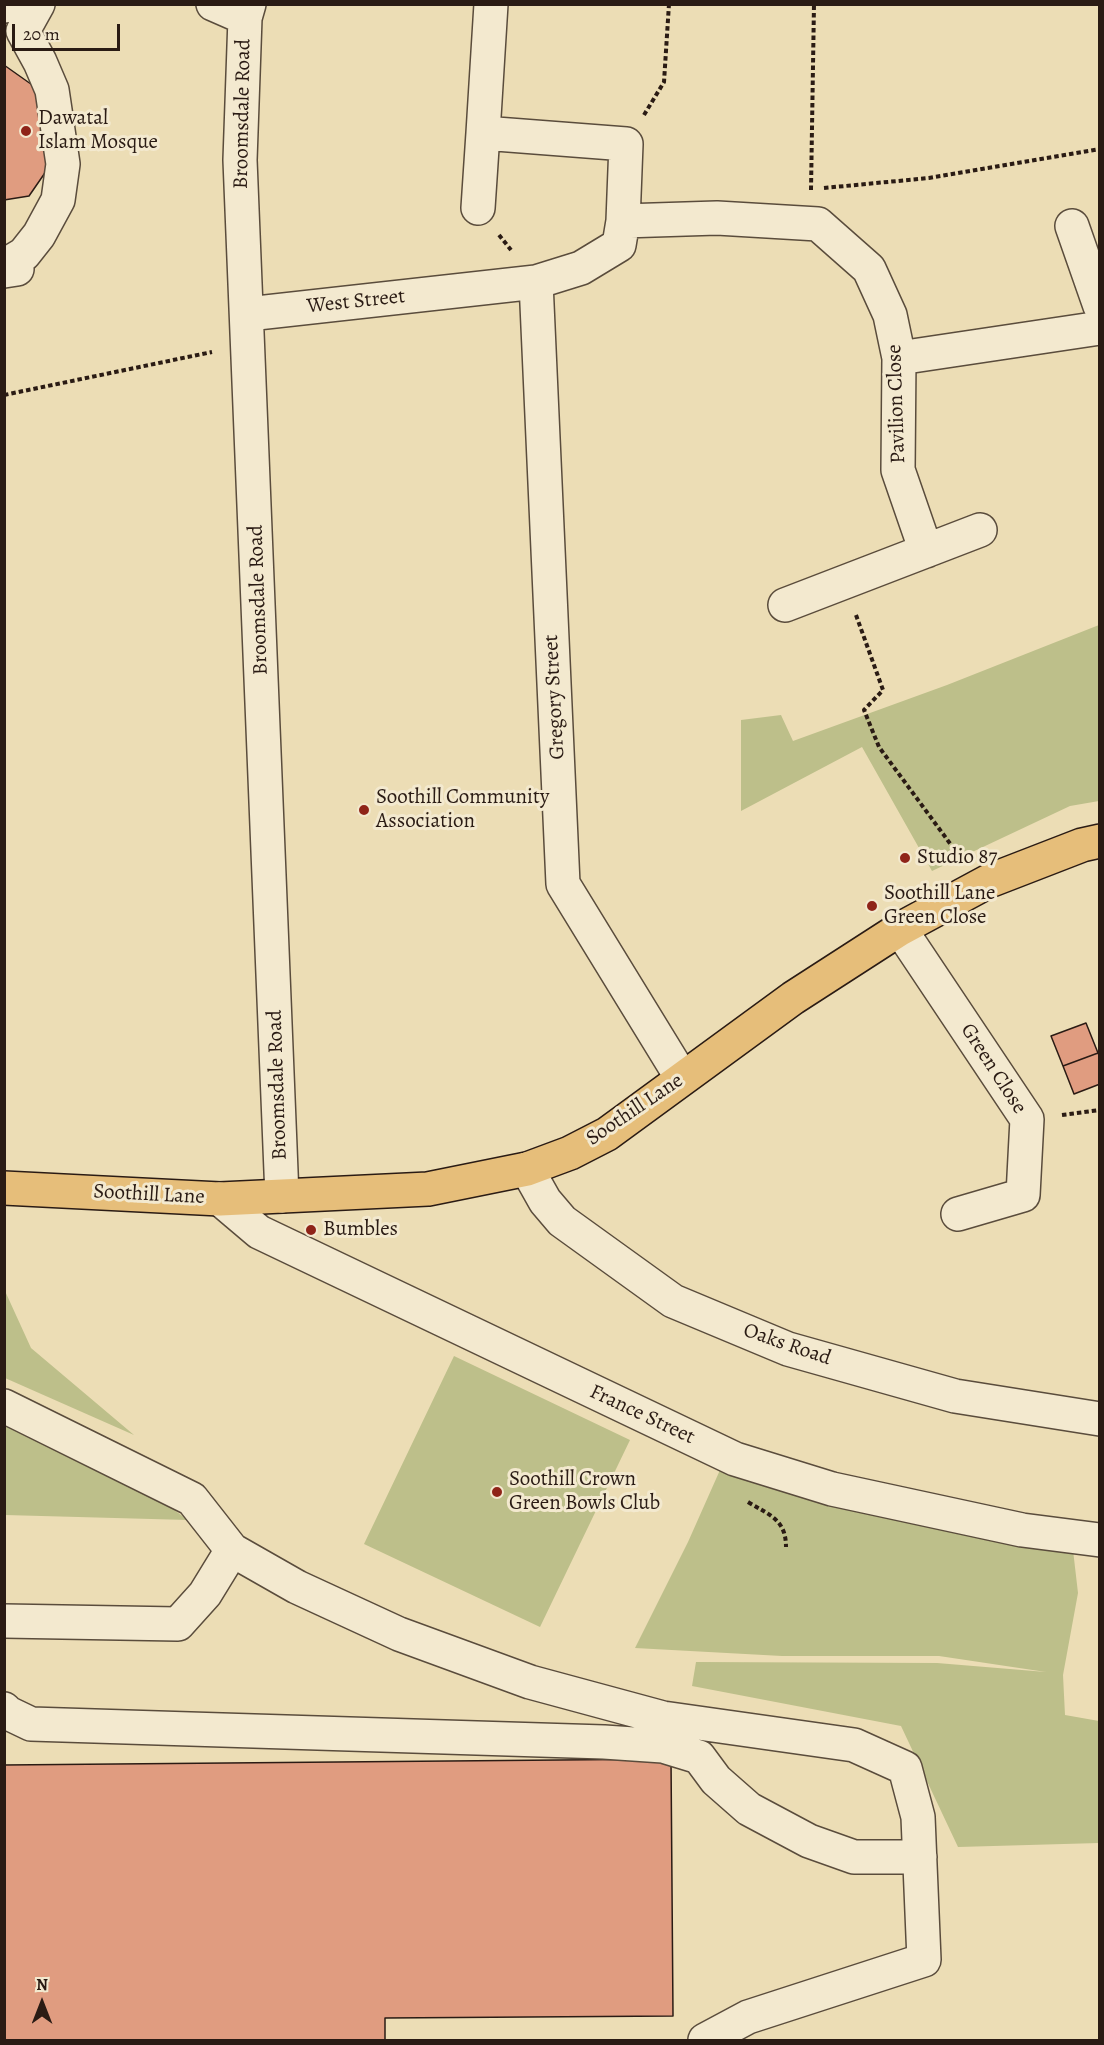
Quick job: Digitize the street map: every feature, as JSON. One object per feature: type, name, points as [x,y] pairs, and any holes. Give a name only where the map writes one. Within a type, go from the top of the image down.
[{"type":"main road","name":"Soothill Lane","points":[[4,1188],[220,1199],[428,1188],[527,1169],[570,1153],[606,1134],[793,998],[900,929],[981,885],[1082,845],[1100,841]]},
{"type":"street","points":[[4,6],[15,4]]},
{"type":"street","points":[[4,271],[18,269],[14,260],[24,254],[39,235],[58,200],[62,173],[63,164],[52,90],[23,31],[38,4]]},
{"type":"street","points":[[213,4],[247,11]]},
{"type":"street","points":[[478,208],[491,4]]},
{"type":"street","name":"Broomsdale Road","points":[[247,11],[240,160],[282,1196]]},
{"type":"street","points":[[483,133],[626,144]]},
{"type":"street","name":"West Street","points":[[248,314],[536,282],[581,268],[619,245],[623,221],[626,144]]},
{"type":"street","name":"Pavilion Close","points":[[623,221],[717,218],[818,224],[869,269],[890,315],[898,358],[898,470],[926,551]]},
{"type":"street","points":[[1072,226],[1100,306]]},
{"type":"street","name":"Gregory Street","points":[[536,282],[563,884],[682,1078]]},
{"type":"street","points":[[898,358],[1100,328]]},
{"type":"street","points":[[785,605],[980,530]]},
{"type":"street","name":"Green Close","points":[[900,929],[1027,1119],[1023,1195],[958,1214]]},
{"type":"street","name":"Oaks Road","points":[[527,1169],[545,1201],[562,1221],[673,1301],[788,1349],[955,1396],[1100,1419]]},
{"type":"street","name":"France Street","points":[[220,1199],[259,1232],[735,1459],[832,1489],[1022,1530],[1100,1540]]},
{"type":"street","points":[[4,1406],[192,1499],[232,1550],[297,1587],[399,1634],[531,1682],[663,1719],[855,1745],[905,1768],[918,1817],[924,1960],[748,2017],[705,2040]]},
{"type":"street","points":[[4,1621],[178,1624],[205,1594],[232,1550]]},
{"type":"street","points":[[4,1708],[8,1713],[31,1724],[604,1742],[663,1746],[699,1757],[716,1780],[749,1809],[809,1841],[854,1857],[920,1857]]},
{"type":"path","points":[[626,144],[664,82],[669,4]]},
{"type":"path","points":[[810,224],[814,4]]},
{"type":"path","points":[[823,188],[929,178],[1100,149]]},
{"type":"path","points":[[478,208],[536,282]]},
{"type":"path","points":[[4,395],[217,351],[248,314]]},
{"type":"path","points":[[844,584],[883,690],[864,710],[879,747],[981,885]]},
{"type":"path","points":[[741,1496],[783,1526],[786,1547]]},
{"type":"green space","points":[[1099,625],[1099,801],[1070,806],[932,871],[862,747],[741,811],[741,720],[781,715],[793,741],[947,685]]},
{"type":"green space","points":[[5,1291],[31,1348],[134,1435],[5,1378]]},
{"type":"green space","name":"Soothill Crown Green Bowls Club","points":[[454,1356],[630,1440],[540,1627],[364,1544]]},
{"type":"green space","points":[[4,1414],[145,1489],[188,1520],[5,1515]]},
{"type":"green space","points":[[720,1470],[1073,1550],[1078,1593],[1063,1675],[1065,1715],[1099,1721],[1099,1843],[958,1847],[901,1726],[692,1686],[696,1662],[937,1663],[1046,1672],[939,1656],[782,1656],[635,1648],[688,1542]]},
{"type":"building","name":"Dawatal Islam Mosque","points":[[4,65],[45,94],[49,167],[29,196],[4,200]]},
{"type":"building","points":[[1086,1023],[1098,1053],[1063,1066],[1051,1036]]},
{"type":"building","points":[[1098,1053],[1100,1084],[1074,1094],[1063,1066]]},
{"type":"building","points":[[671,1759],[673,2016],[385,2018],[385,2040],[4,2040],[4,1765]]},
{"type":"place","name":"Dawatal Islam Mosque","points":[[26,131]]},
{"type":"place","name":"Soothill Community Association","points":[[364,810]]},
{"type":"place","name":"Studio 87","points":[[905,858]]},
{"type":"place","name":"Soothill Lane Green Close","points":[[872,906]]},
{"type":"place","name":"Bumbles","points":[[311,1230]]},
{"type":"place","name":"Soothill Crown Green Bowls Club","points":[[497,1492]]}]
